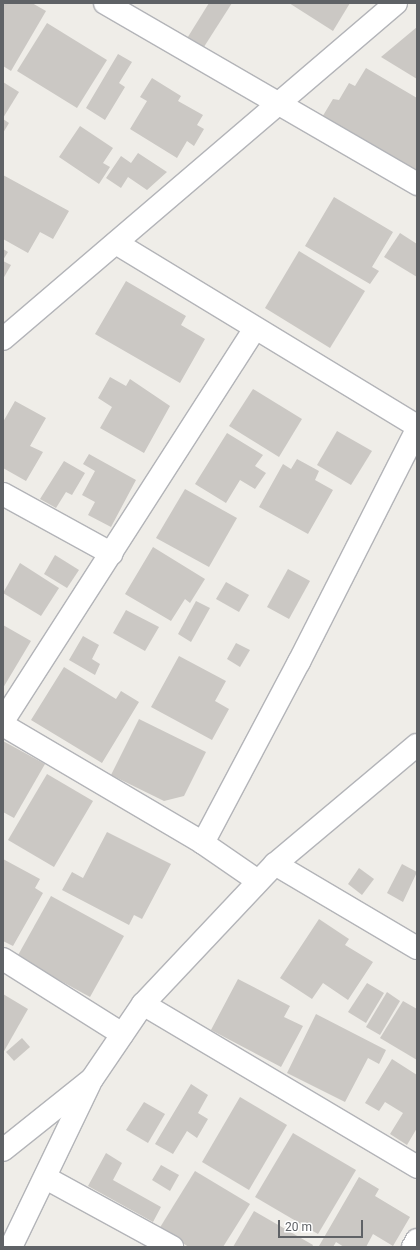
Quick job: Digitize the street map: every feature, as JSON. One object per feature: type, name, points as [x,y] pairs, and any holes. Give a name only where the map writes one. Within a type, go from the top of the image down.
[{"type":"street","points":[[106,3],[417,184]]},
{"type":"street","points":[[3,339],[396,3]]},
{"type":"street","points":[[116,243],[417,428],[299,662],[203,843]]},
{"type":"street","points":[[3,722],[255,329]]},
{"type":"street","points":[[3,494],[112,554]]},
{"type":"street","points":[[3,725],[203,843],[258,882]]},
{"type":"street","points":[[11,1247],[46,1178],[92,1079],[143,1004],[275,864],[417,744]]},
{"type":"street","points":[[275,864],[417,948]]},
{"type":"street","points":[[3,959],[122,1034]]},
{"type":"street","points":[[143,1004],[417,1167]]},
{"type":"street","points":[[3,1150],[92,1079]]},
{"type":"street","points":[[46,1178],[172,1247]]},
{"type":"street","points":[[413,1247],[417,1240]]},
{"type":"building","points":[[3,3],[32,3],[46,11],[11,71],[3,66]]},
{"type":"building","points":[[209,3],[232,3],[202,50],[186,40]]},
{"type":"building","points":[[289,3],[350,3],[333,31]]},
{"type":"building","points":[[47,23],[107,60],[77,108],[17,71]]},
{"type":"building","points":[[417,27],[417,79],[381,57]]},
{"type":"building","points":[[118,54],[132,62],[119,83],[125,87],[105,120],[86,108]]},
{"type":"building","points":[[366,68],[417,98],[417,167],[413,173],[321,119],[333,99],[339,100],[349,83],[355,86]]},
{"type":"building","points":[[152,78],[181,96],[178,101],[203,115],[197,125],[204,129],[194,146],[187,141],[177,158],[130,129],[147,101],[140,97]]},
{"type":"building","points":[[3,82],[19,92],[3,118]]},
{"type":"building","points":[[3,119],[9,123],[3,133]]},
{"type":"building","points":[[80,126],[113,148],[103,163],[110,167],[99,184],[59,157]]},
{"type":"building","points":[[138,153],[167,172],[147,190],[128,177],[121,188],[106,178],[121,156],[131,163]]},
{"type":"building","points":[[3,175],[69,211],[53,239],[40,232],[28,253],[3,239]]},
{"type":"building","points":[[334,197],[393,232],[372,267],[379,271],[370,284],[305,246]]},
{"type":"building","points":[[400,233],[417,244],[417,277],[384,257]]},
{"type":"building","points":[[3,249],[8,252],[3,260]]},
{"type":"building","points":[[299,251],[365,291],[330,348],[265,308]]},
{"type":"building","points":[[3,261],[11,265],[3,279]]},
{"type":"building","points":[[126,281],[186,316],[181,325],[205,339],[180,383],[95,334]]},
{"type":"building","points":[[110,377],[126,386],[130,379],[170,406],[144,453],[100,428],[112,407],[98,398]]},
{"type":"building","points":[[253,389],[302,419],[279,457],[229,426]]},
{"type":"building","points":[[15,401],[46,418],[30,446],[43,452],[26,481],[3,468],[3,422]]},
{"type":"building","points":[[337,431],[372,451],[351,485],[317,465]]},
{"type":"building","points":[[227,433],[263,455],[255,466],[266,473],[255,489],[240,480],[226,503],[195,484]]},
{"type":"building","points":[[89,454],[136,480],[111,527],[88,515],[95,502],[82,495],[95,471],[83,464]]},
{"type":"building","points":[[297,459],[319,471],[315,480],[333,490],[308,534],[259,507],[283,464],[291,469]]},
{"type":"building","points":[[64,461],[85,473],[72,495],[66,492],[56,508],[40,499]]},
{"type":"building","points":[[185,489],[237,518],[209,567],[156,538]]},
{"type":"building","points":[[153,547],[205,579],[190,603],[185,599],[171,621],[125,594]]},
{"type":"building","points":[[55,555],[79,570],[67,588],[44,574]]},
{"type":"building","points":[[20,563],[59,588],[41,616],[3,593]]},
{"type":"building","points":[[288,569],[310,581],[289,619],[267,607]]},
{"type":"building","points":[[226,582],[249,595],[239,612],[216,599]]},
{"type":"building","points":[[196,601],[210,608],[191,642],[178,634]]},
{"type":"building","points":[[126,610],[159,627],[145,651],[113,633]]},
{"type":"building","points":[[3,625],[31,641],[3,688]]},
{"type":"building","points":[[83,636],[99,645],[92,659],[100,664],[95,675],[69,660]]},
{"type":"building","points":[[236,643],[250,650],[240,667],[227,659]]},
{"type":"building","points":[[179,656],[226,681],[215,701],[229,709],[212,740],[151,707]]},
{"type":"building","points":[[64,667],[116,699],[121,691],[139,702],[102,763],[31,720]]},
{"type":"building","points":[[139,719],[206,752],[184,796],[164,801],[111,775]]},
{"type":"building","points":[[3,741],[45,764],[14,818],[3,812]]},
{"type":"building","points":[[47,774],[93,801],[54,867],[8,840]]},
{"type":"building","points":[[107,832],[171,864],[142,919],[134,915],[129,925],[62,890],[72,872],[83,878]]},
{"type":"building","points":[[3,859],[40,879],[35,888],[43,893],[13,946],[3,941]]},
{"type":"building","points":[[402,864],[417,872],[403,902],[387,893]]},
{"type":"building","points":[[359,868],[374,879],[362,895],[348,884]]},
{"type":"building","points":[[51,896],[124,936],[90,997],[17,957]]},
{"type":"building","points":[[319,919],[349,939],[345,945],[373,962],[348,1000],[323,983],[312,999],[280,978]]},
{"type":"building","points":[[238,979],[290,1006],[284,1017],[303,1026],[281,1067],[211,1030]]},
{"type":"building","points":[[367,983],[384,993],[366,1023],[348,1012]]},
{"type":"building","points":[[387,992],[400,1001],[380,1035],[366,1027]]},
{"type":"building","points":[[3,994],[28,1009],[3,1053]]},
{"type":"building","points":[[403,1001],[417,1009],[417,1060],[380,1038]]},
{"type":"building","points":[[316,1014],[386,1050],[379,1064],[368,1058],[345,1102],[287,1073]]},
{"type":"building","points":[[22,1038],[30,1047],[14,1061],[6,1052]]},
{"type":"building","points":[[392,1059],[417,1075],[417,1128],[407,1145],[390,1134],[403,1113],[385,1102],[379,1111],[365,1103]]},
{"type":"building","points":[[191,1084],[208,1095],[198,1113],[208,1119],[197,1138],[187,1131],[173,1154],[155,1144]]},
{"type":"building","points":[[240,1097],[287,1125],[249,1190],[202,1162]]},
{"type":"building","points":[[144,1102],[165,1114],[148,1143],[126,1130]]},
{"type":"building","points":[[293,1133],[356,1170],[318,1234],[255,1197]]},
{"type":"building","points":[[106,1153],[122,1163],[113,1180],[161,1207],[153,1222],[88,1186]]},
{"type":"building","points":[[161,1165],[179,1175],[170,1191],[152,1180]]},
{"type":"building","points":[[195,1171],[250,1204],[223,1247],[189,1247],[159,1229]]},
{"type":"building","points":[[359,1177],[379,1189],[375,1196],[410,1217],[393,1246],[373,1234],[366,1247],[344,1247],[336,1242],[333,1247],[319,1246]]},
{"type":"building","points":[[254,1211],[313,1245],[312,1247],[233,1247]]}]
